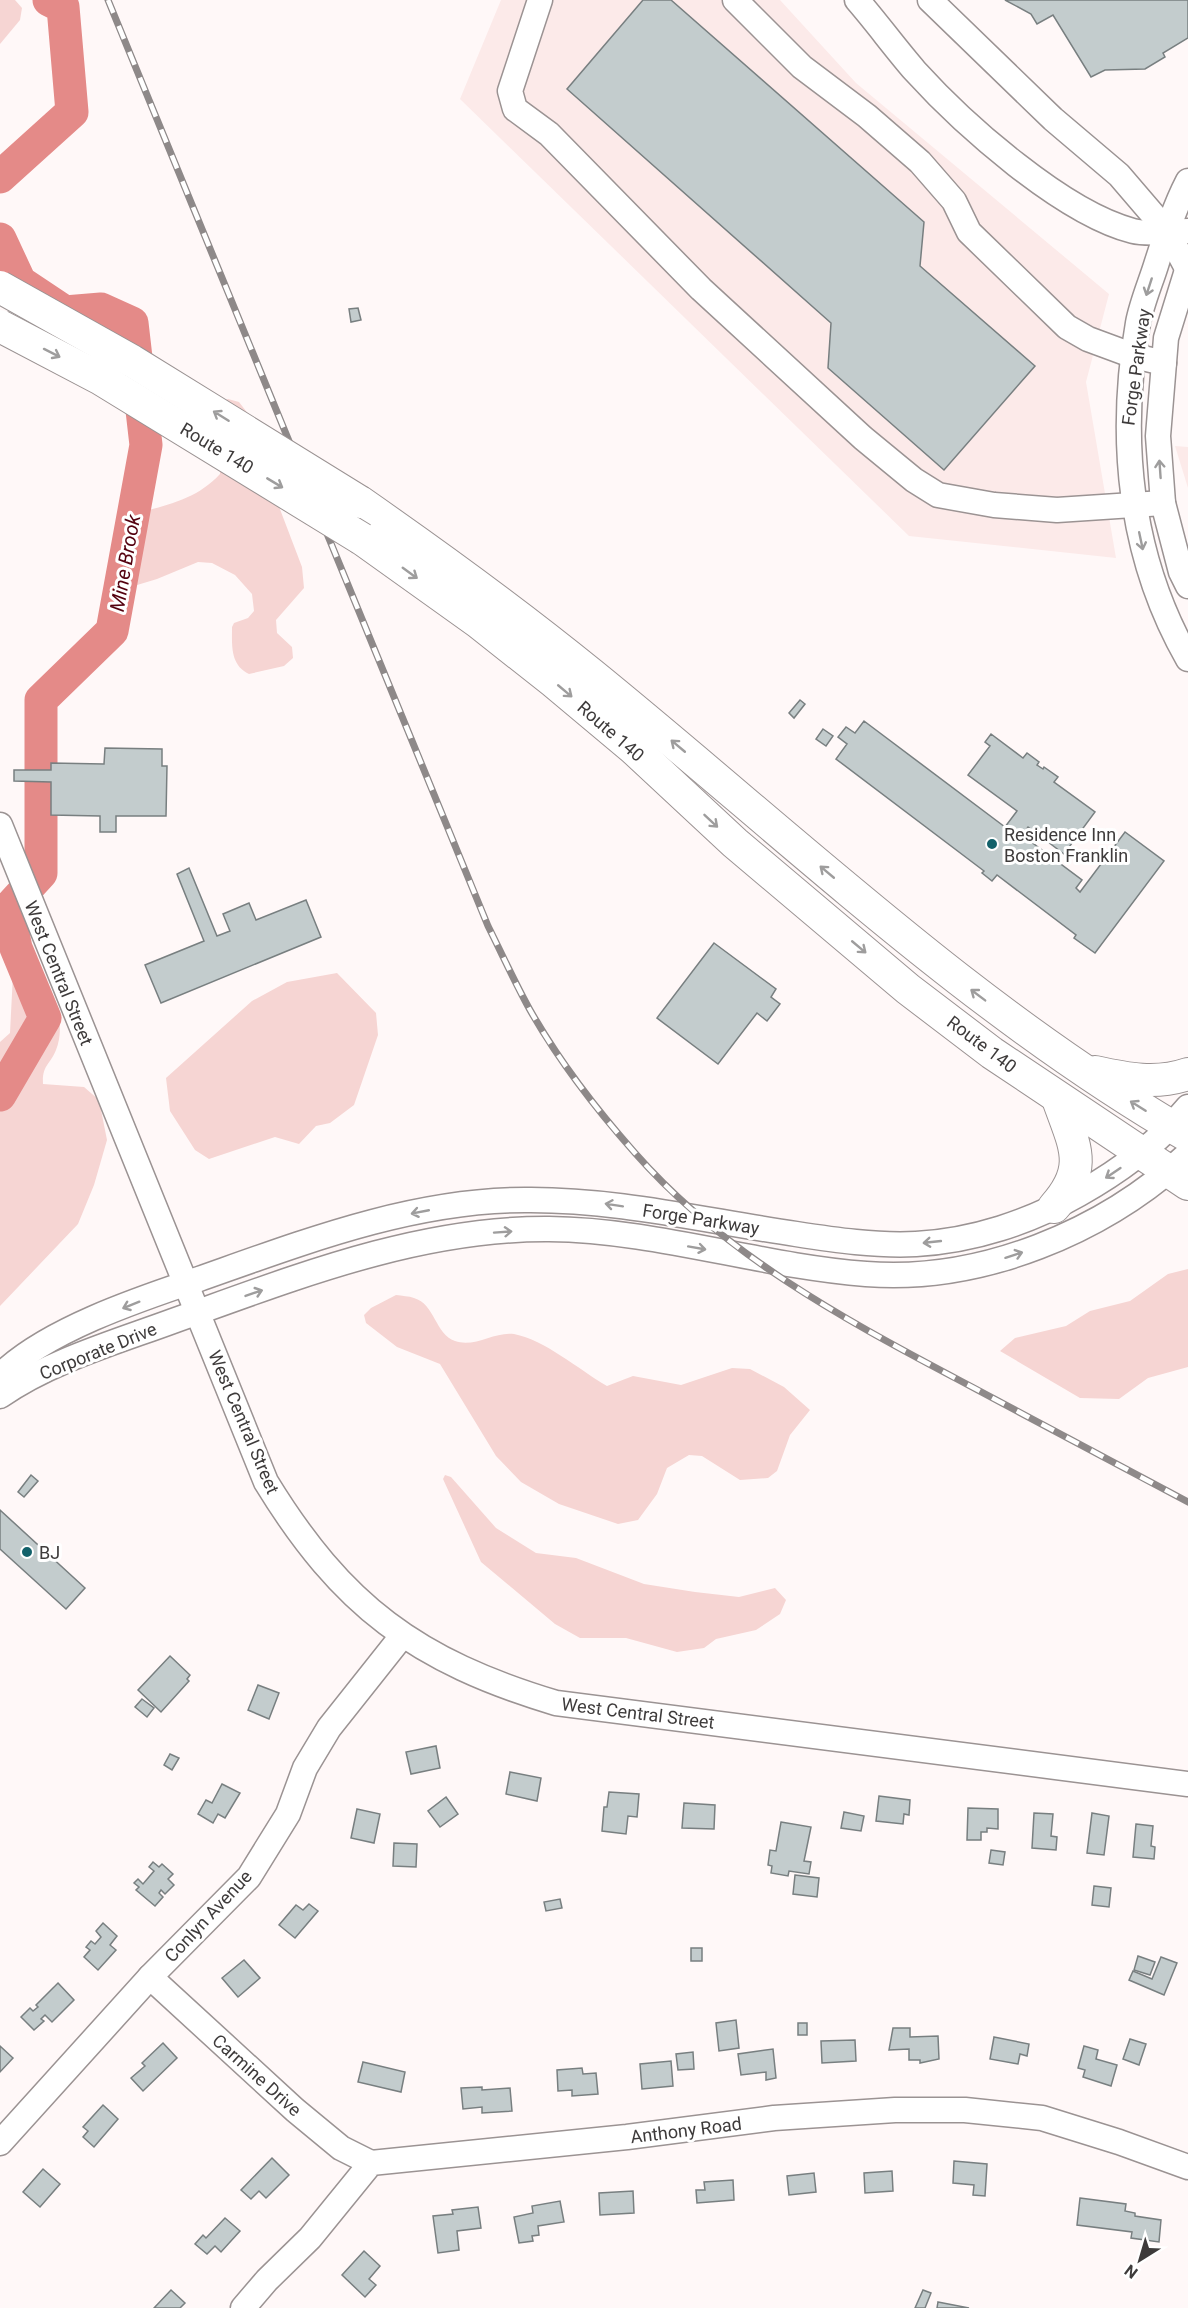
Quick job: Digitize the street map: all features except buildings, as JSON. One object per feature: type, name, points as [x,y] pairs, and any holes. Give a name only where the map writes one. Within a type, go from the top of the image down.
[{"type":"main road","name":"Route 140","points":[[0,287],[132,361],[360,502],[491,594],[593,675],[930,958],[1079,1069],[1182,1123]]},
{"type":"main road","name":"Route 140","points":[[0,326],[101,379],[362,538],[478,622],[554,682],[634,749],[735,843],[908,989],[992,1053],[1058,1099],[1141,1153],[1181,1170]]},
{"type":"main road","points":[[1079,1069],[1146,1081],[1162,1081],[1188,1074]]},
{"type":"main road","points":[[1053,1207],[1072,1185],[1076,1167],[1072,1140],[1058,1099]]},
{"type":"street","points":[[540,0],[510,91],[515,109],[549,134],[701,289],[863,438],[915,480],[938,495],[994,505],[1057,510],[1163,503]]},
{"type":"street","points":[[735,0],[802,67],[867,116],[920,162],[954,201],[969,232],[1067,327],[1088,339],[1134,356],[1164,363]]},
{"type":"street","points":[[858,0],[915,71],[989,141],[1058,195],[1104,222],[1137,232],[1178,231]]},
{"type":"street","points":[[930,0],[1053,119],[1119,175],[1178,231],[1188,269]]},
{"type":"street","name":"Forge Parkway","points":[[1188,180],[1178,231],[1138,321],[1127,426],[1134,506],[1147,565],[1168,625],[1188,659]]},
{"type":"street","name":"Forge Parkway","points":[[1188,269],[1167,338],[1158,436],[1163,503],[1181,572],[1188,586]]},
{"type":"street","name":"West Central Street","points":[[0,825],[17,872],[266,1482],[293,1527],[360,1604],[402,1636],[459,1668],[507,1688],[556,1703],[1188,1784]]},
{"type":"street","name":"Forge Parkway","points":[[186,1283],[320,1237],[389,1218],[455,1205],[523,1200],[592,1202],[846,1241],[915,1244],[981,1234],[1053,1207],[1099,1182],[1182,1123]]},
{"type":"street","name":"Forge Parkway","points":[[198,1312],[380,1250],[480,1234],[548,1229],[618,1234],[748,1257],[866,1274],[901,1275],[934,1272],[1000,1259],[1049,1242],[1181,1170]]},
{"type":"street","name":"Corporate Drive","points":[[0,1376],[36,1347],[94,1319],[186,1283]]},
{"type":"street","name":"Corporate Drive","points":[[0,1396],[84,1353],[198,1312]]},
{"type":"street","name":"Conlyn Avenue","points":[[0,2142],[150,1977],[249,1877],[288,1814],[305,1768],[329,1728],[402,1636]]},
{"type":"street","name":"Carmine Drive","points":[[150,1977],[341,2148],[371,2163]]},
{"type":"street","name":"Anthony Road","points":[[371,2163],[627,2138],[774,2118],[905,2110],[964,2110],[1042,2118],[1188,2167]]},
{"type":"street","points":[[243,2308],[267,2280],[310,2238],[371,2163]]},
{"type":"shaded area","points":[[0,0],[15,0],[22,8],[20,20],[0,44]]},
{"type":"shaded area","points":[[501,0],[780,0],[856,83],[1109,294],[1086,382],[1116,558],[909,536],[460,99]]},
{"type":"shaded area","points":[[228,399],[239,402],[249,415],[270,483],[302,567],[304,588],[276,620],[277,633],[292,647],[293,658],[284,666],[249,674],[235,660],[232,647],[232,627],[234,623],[248,618],[254,611],[252,594],[235,575],[212,563],[198,562],[157,579],[114,592],[123,547],[137,513],[171,504],[192,495],[202,490],[220,474],[221,402]]},
{"type":"shaded area","points":[[1175,446],[1188,447],[1188,488]]},
{"type":"shaded area","points":[[32,952],[54,999],[60,1025],[56,1050],[45,1069],[43,1084],[84,1087],[99,1100],[107,1140],[94,1185],[78,1224],[0,1306],[0,1042],[10,1033],[13,974]]},
{"type":"shaded area","points":[[337,973],[376,1013],[378,1035],[354,1105],[330,1123],[316,1126],[299,1144],[275,1137],[209,1159],[195,1150],[170,1111],[166,1078],[252,1001],[287,982]]},
{"type":"shaded area","points":[[1188,1269],[1188,1367],[1148,1378],[1119,1399],[1080,1398],[1000,1351],[1015,1338],[1066,1326],[1090,1311],[1130,1301],[1168,1274]]},
{"type":"shaded area","points":[[396,1295],[421,1301],[443,1332],[455,1341],[470,1342],[507,1334],[526,1337],[538,1342],[607,1386],[633,1376],[681,1385],[732,1368],[750,1369],[784,1387],[810,1410],[790,1435],[777,1471],[768,1478],[740,1480],[702,1456],[689,1455],[667,1468],[657,1494],[638,1520],[618,1524],[559,1504],[521,1482],[496,1456],[440,1364],[397,1347],[366,1323],[364,1315],[371,1308]]},
{"type":"shaded area","points":[[445,1475],[451,1477],[496,1528],[536,1553],[576,1558],[644,1584],[739,1597],[775,1588],[786,1600],[780,1614],[756,1630],[716,1639],[704,1648],[677,1652],[626,1638],[580,1638],[555,1624],[481,1562],[443,1479]]},
{"type":"waterway","name":"Mine Brook","points":[[0,177],[72,112],[63,7],[49,0]]},
{"type":"waterway","name":"Mine Brook","points":[[0,239],[20,282],[65,312],[101,309],[132,323],[146,445],[112,631],[41,700],[41,873],[8,909],[16,948],[45,1018],[0,1095]]},
{"type":"railway","points":[[108,0],[488,926],[530,1010],[566,1066],[592,1102],[635,1153],[706,1222],[745,1253],[827,1307],[870,1332],[1188,1502]]},
{"type":"place","name":"Residence Inn Boston Franklin","points":[[992,844]]},
{"type":"place","name":"BJ","points":[[27,1552]]}]
